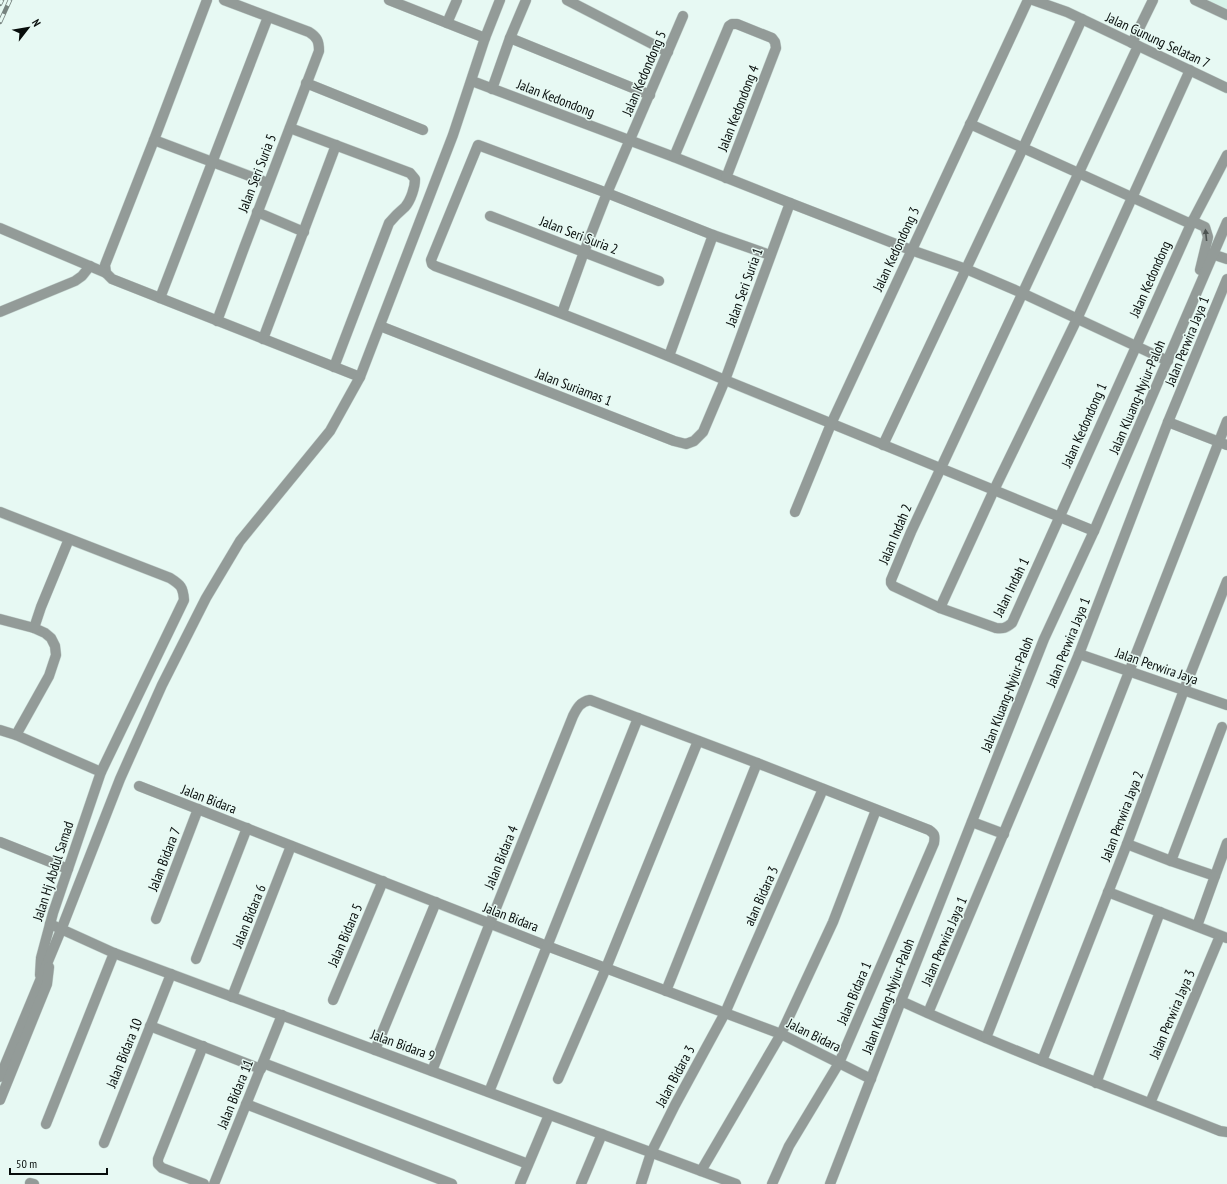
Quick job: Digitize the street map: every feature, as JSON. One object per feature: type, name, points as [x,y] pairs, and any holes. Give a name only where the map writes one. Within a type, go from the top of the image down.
[{"type":"street","points":[[106,273],[105,265],[207,0]]},
{"type":"street","points":[[160,298],[268,17],[224,0]]},
{"type":"street","points":[[389,0],[400,2],[485,38]]},
{"type":"street","points":[[447,23],[457,0]]},
{"type":"street","points":[[0,1100],[44,983],[50,957],[120,779],[162,685],[206,598],[240,541],[330,431],[360,377],[453,136],[485,38],[500,0]]},
{"type":"street","points":[[492,89],[510,38],[526,0]]},
{"type":"street","points":[[567,0],[668,52]]},
{"type":"street","name":"Jalan Kedondong 3","points":[[795,512],[831,424],[1028,0]]},
{"type":"street","name":"Jalan Gunung Selatan 7","points":[[1033,0],[1052,6],[1082,19],[1227,88]]},
{"type":"street","points":[[940,468],[1079,174],[1153,0]]},
{"type":"street","points":[[1195,0],[1227,15]]},
{"type":"street","name":"Jalan Kedondong 5","points":[[562,313],[607,193],[683,16]]},
{"type":"street","name":"Jalan Seri Suria 5","points":[[217,321],[319,51],[319,44],[316,36],[268,17]]},
{"type":"street","points":[[883,445],[1082,19]]},
{"type":"street","name":"Jalan Kedondong 4","points":[[674,157],[728,26],[737,24],[772,38],[775,42],[776,48],[726,178]]},
{"type":"street","points":[[510,38],[650,95]]},
{"type":"street","points":[[940,608],[994,490],[1077,319],[1190,70]]},
{"type":"street","name":"Jalan Kedondong","points":[[472,81],[630,140],[912,250],[966,269],[1022,293],[1168,361]]},
{"type":"street","points":[[306,83],[423,130]]},
{"type":"street","points":[[970,124],[1132,198],[1191,223],[1205,227],[1208,236],[1200,269],[1200,284]]},
{"type":"street","points":[[290,128],[410,173],[415,179],[415,185],[408,203],[389,223],[334,367]]},
{"type":"street","points":[[154,140],[268,183]]},
{"type":"street","points":[[263,339],[336,145]]},
{"type":"street","points":[[770,255],[713,235],[607,193],[478,145],[431,260],[432,264],[435,266],[562,313],[669,356],[1094,531]]},
{"type":"street","points":[[1191,223],[1227,155]]},
{"type":"street","name":"Jalan Seri Suria 1","points":[[725,380],[790,203]]},
{"type":"street","points":[[257,212],[304,232]]},
{"type":"street","name":"Jalan Seri Suria 2","points":[[490,216],[659,280]]},
{"type":"street","name":"Jalan Kluang-Nyiur-Paloh","points":[[830,1184],[1044,639],[1094,531],[1227,222]]},
{"type":"street","name":"Jalan Kedondong","points":[[1136,346],[1191,223]]},
{"type":"street","points":[[0,228],[106,273],[112,279],[360,377]]},
{"type":"street","points":[[669,356],[713,235]]},
{"type":"street","points":[[1212,254],[1227,259]]},
{"type":"street","points":[[0,312],[75,281],[82,276],[90,266]]},
{"type":"street","name":"Jalan Perwira Jaya 1","points":[[928,1013],[1079,654],[1168,422],[1227,279]]},
{"type":"street","name":"Jalan Suriamas 1","points":[[380,326],[674,441],[686,444],[694,441],[703,432],[725,380]]},
{"type":"street","name":"Jalan Kedondong 1","points":[[1059,516],[1136,346]]},
{"type":"street","points":[[986,1038],[1129,671],[1223,444],[1227,421]]},
{"type":"street","points":[[1168,422],[1223,444]]},
{"type":"street","name":"Jalan Indah 2","points":[[940,468],[910,532],[891,583],[898,589],[940,608]]},
{"type":"street","name":"Jalan Hj Abdul Samad","points":[[0,512],[170,578],[180,584],[183,590],[184,600],[101,772],[50,924],[40,965],[44,983]]},
{"type":"street","name":"Jalan Indah 1","points":[[940,608],[996,628],[1007,628],[1012,623],[1059,516]]},
{"type":"street","points":[[34,628],[69,539]]},
{"type":"street","name":"Jalan Perwira Jaya 2","points":[[1042,1061],[1127,844],[1184,690],[1227,581]]},
{"type":"street","points":[[0,619],[34,628],[45,633],[51,638],[55,646],[56,655],[49,676],[16,735]]},
{"type":"street","name":"Jalan Perwira Jaya","points":[[1079,654],[1227,705]]},
{"type":"street","name":"Jalan Bidara 4","points":[[432,1071],[578,706],[584,701],[590,700],[638,718]]},
{"type":"street","points":[[489,1092],[638,718],[876,810],[833,922],[781,1034],[701,1171]]},
{"type":"street","points":[[1171,861],[1222,727]]},
{"type":"street","points":[[0,730],[16,735],[101,772]]},
{"type":"street","points":[[558,1079],[606,968],[698,741]]},
{"type":"street","points":[[666,991],[757,763]]},
{"type":"street","name":"Jalan Bidara","points":[[139,786],[547,946],[781,1034],[871,1079]]},
{"type":"street","name":"alan Bidara 3","points":[[725,1013],[823,789]]},
{"type":"street","name":"Jalan Bidara 7","points":[[156,920],[198,809]]},
{"type":"street","name":"Jalan Bidara 1","points":[[772,1184],[789,1146],[839,1063],[934,843],[935,836],[929,830],[876,810]]},
{"type":"street","points":[[972,822],[1004,834]]},
{"type":"street","points":[[196,959],[247,828]]},
{"type":"street","points":[[0,842],[68,869]]},
{"type":"street","points":[[1197,926],[1227,843]]},
{"type":"street","points":[[1127,844],[1215,876]]},
{"type":"street","name":"Jalan Bidara 6","points":[[232,997],[291,846]]},
{"type":"street","name":"Jalan Bidara 5","points":[[333,1000],[383,881]]},
{"type":"street","points":[[1108,892],[1224,937]]},
{"type":"street","points":[[375,1050],[436,902]]},
{"type":"street","points":[[1096,1083],[1160,912]]},
{"type":"street","name":"Jalan Bidara 9","points":[[50,924],[114,953],[701,1171],[709,1179],[736,1184]]},
{"type":"street","name":"Jalan Perwira Jaya 3","points":[[1150,1103],[1224,937]]},
{"type":"street","points":[[46,1124],[114,953]]},
{"type":"street","name":"Jalan Bidara 10","points":[[104,1143],[171,974]]},
{"type":"street","points":[[0,1077],[44,983]]},
{"type":"street","points":[[901,1000],[986,1038],[1096,1083],[1220,1131],[1227,1132]]},
{"type":"street","name":"Jalan Bidara 3","points":[[641,1184],[651,1153],[675,1105],[725,1013]]},
{"type":"street","name":"Jalan Bidara 11","points":[[214,1184],[282,1015]]},
{"type":"street","points":[[150,1026],[528,1164]]},
{"type":"street","points":[[203,1046],[158,1159],[158,1164],[162,1168],[204,1184]]},
{"type":"street","points":[[246,1104],[452,1184]]},
{"type":"street","points":[[520,1184],[549,1115]]},
{"type":"street","points":[[581,1184],[602,1134]]},
{"type":"shaded area","points":[[1206,0],[1227,0],[1227,10]]},
{"type":"railway","points":[[0,4],[2,0]]},
{"type":"railway","points":[[0,22],[10,0]]}]
